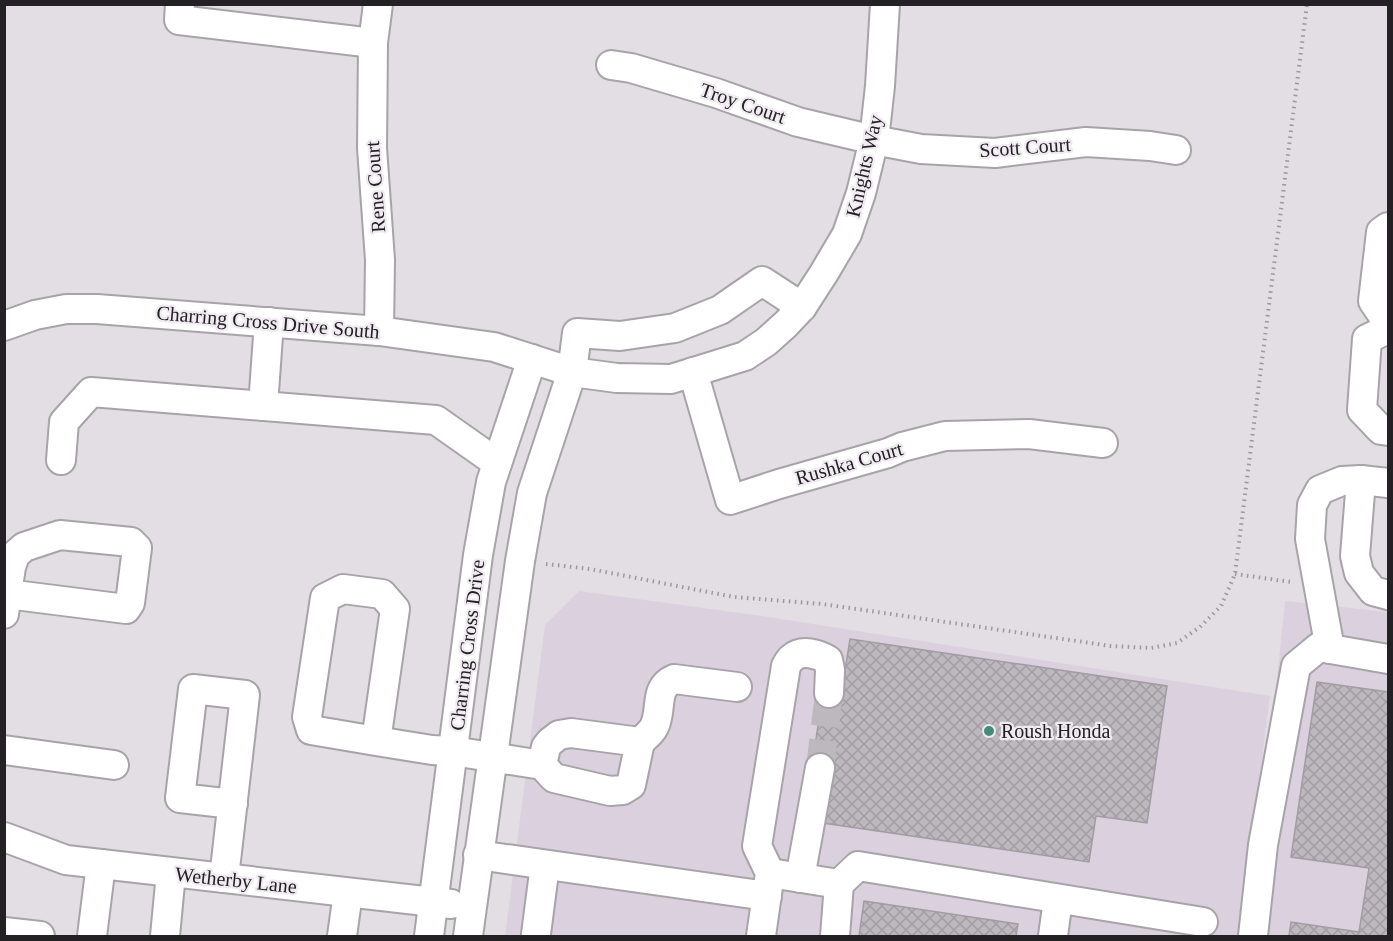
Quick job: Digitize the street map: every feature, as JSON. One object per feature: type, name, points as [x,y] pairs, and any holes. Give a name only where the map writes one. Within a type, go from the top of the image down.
[{"type":"street","points":[[180,4],[178,20],[373,43]]},
{"type":"street","name":"Rene Court","points":[[378,4],[373,43],[372,148],[380,260],[379,331]]},
{"type":"street","name":"Knights Way","points":[[532,359],[572,372],[618,378],[671,379],[745,356],[766,342],[786,324],[802,307],[847,234],[861,194],[874,140],[885,4]]},
{"type":"street","name":"Troy Court","points":[[611,65],[630,68],[716,93],[798,123],[874,140]]},
{"type":"street","name":"Scott Court","points":[[874,140],[921,149],[995,153],[1086,142],[1176,150]]},
{"type":"street","points":[[1389,227],[1381,232],[1373,301],[1389,323]]},
{"type":"street","name":"Charring Cross Drive","points":[[468,936],[520,561],[532,493],[572,372],[578,333],[620,336],[675,328],[720,310],[762,281],[802,307]]},
{"type":"street","name":"Charring Cross Drive South","points":[[4,326],[34,315],[66,309],[97,309],[379,331],[494,347],[532,359]]},
{"type":"street","points":[[263,406],[269,322]]},
{"type":"street","points":[[1389,328],[1367,339],[1362,410],[1381,430],[1389,431]]},
{"type":"street","name":"Charring Cross Drive","points":[[429,936],[478,555],[491,482],[532,359]]},
{"type":"street","name":"Rushka Court","points":[[693,372],[730,500],[945,436],[1029,434],[1103,443]]},
{"type":"street","points":[[60,460],[64,422],[91,392],[436,420],[497,464]]},
{"type":"street","points":[[1330,649],[1310,540],[1312,506],[1320,490],[1342,481],[1361,480],[1389,483]]},
{"type":"street","points":[[1361,480],[1355,556],[1359,573],[1373,591],[1389,595]]},
{"type":"street","points":[[376,741],[394,609],[382,594],[343,589],[325,598],[306,717],[311,730],[376,741],[432,750],[453,751],[542,765],[554,778],[610,791],[623,790],[631,784],[640,742],[656,724],[662,689],[668,682],[674,679],[737,687]]},
{"type":"street","points":[[1253,936],[1263,845],[1296,666],[1319,647],[1389,659]]},
{"type":"street","points":[[761,936],[769,885],[757,846],[786,666],[793,657],[806,653],[820,655],[828,660],[829,693]]},
{"type":"street","points":[[224,878],[233,804],[245,695],[193,689],[180,798],[233,804]]},
{"type":"street","points":[[542,765],[546,747],[550,742],[559,735],[571,732],[640,742]]},
{"type":"street","points":[[4,750],[114,765]]},
{"type":"street","points":[[800,878],[820,768]]},
{"type":"street","name":"Wetherby Lane","points":[[4,837],[66,860],[471,907]]},
{"type":"street","points":[[478,855],[545,865],[769,885],[800,878],[839,884]]},
{"type":"street","points":[[92,936],[101,864]]},
{"type":"street","points":[[536,934],[545,865]]},
{"type":"street","points":[[835,936],[839,884],[858,866],[1203,922]]},
{"type":"street","points":[[169,936],[171,873]]},
{"type":"street","points":[[342,936],[348,892]]},
{"type":"street","points":[[1053,936],[1058,899]]},
{"type":"street","points":[[4,932],[40,936]]},
{"type":"path","points":[[520,561],[590,569],[734,597],[822,604],[1111,646],[1151,648],[1177,643],[1200,627],[1221,606],[1235,574],[1307,4]]},
{"type":"path","points":[[1235,574],[1292,582]]},
{"type":"shaded area","points":[[579,591],[762,616],[1270,696],[1240,936],[505,936],[545,625]]},
{"type":"shaded area","points":[[1285,601],[1388,612],[1388,936],[1251,936]]},
{"type":"building","name":"Roush Honda","points":[[850,639],[1167,686],[1147,823],[1096,816],[1089,862],[823,823],[812,766],[823,692],[841,695]]},
{"type":"building","points":[[1317,682],[1388,692],[1388,936],[1289,936],[1291,922],[1359,932],[1369,868],[1291,857]]},
{"type":"building","points":[[864,901],[1018,924],[1016,936],[859,936]]},
{"type":"tunnel","points":[[820,768],[829,693]]},
{"type":"place","name":"Roush Honda","points":[[989,731]]}]
